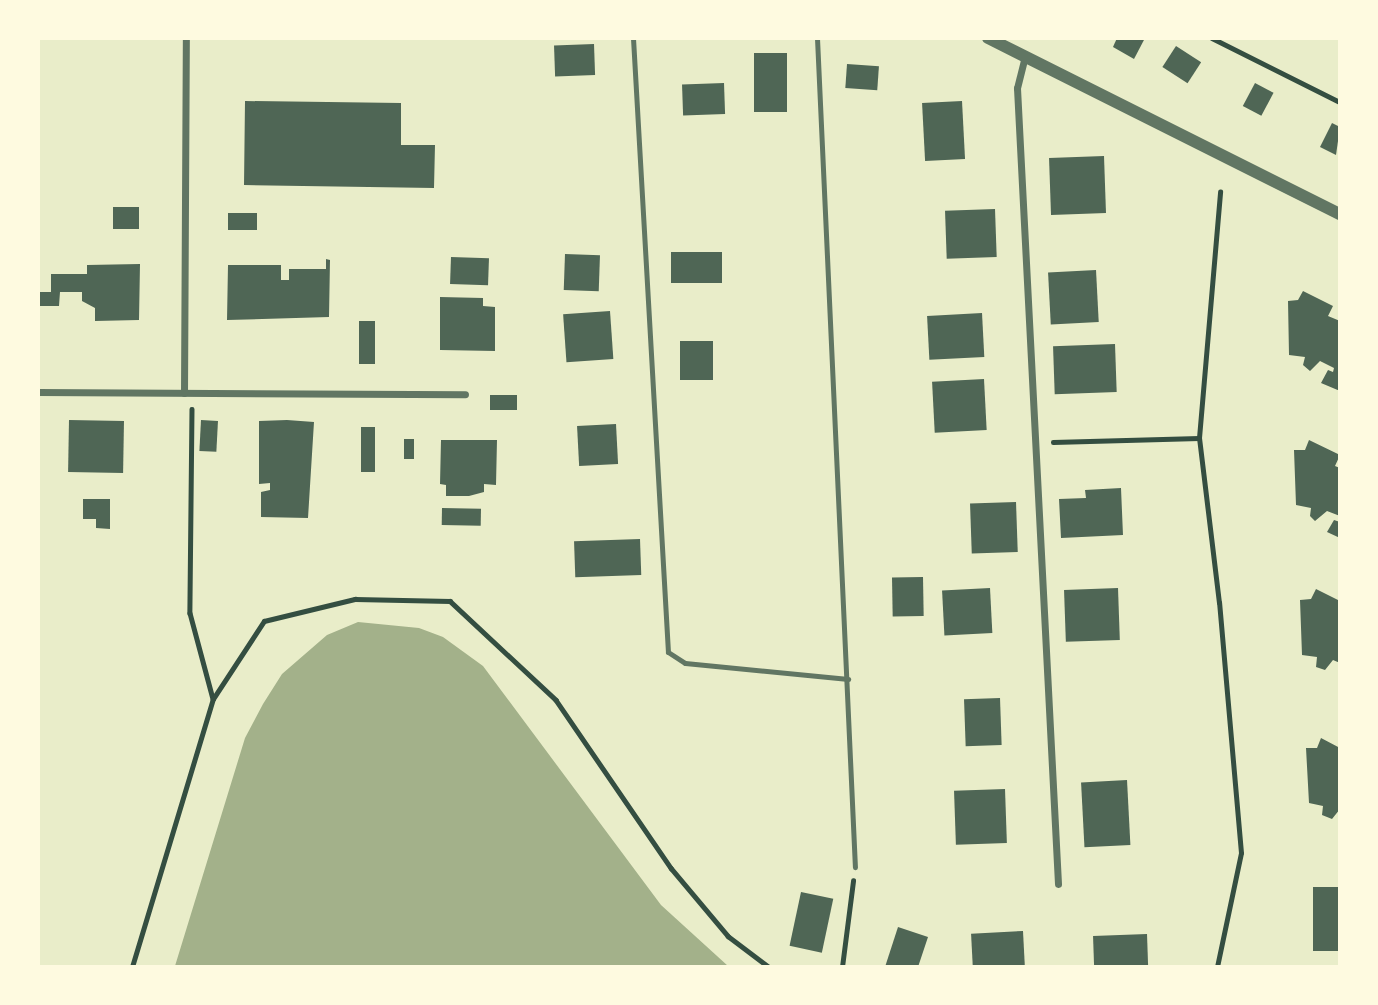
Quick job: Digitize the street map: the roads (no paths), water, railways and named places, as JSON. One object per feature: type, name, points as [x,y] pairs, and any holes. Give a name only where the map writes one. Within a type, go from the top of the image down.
[{"type":"street","points":[[184,393],[186,38]]},
{"type":"street","points":[[988,38],[1339,214]]},
{"type":"street","points":[[1026,55],[1017,88],[1058,884]]},
{"type":"street","points":[[38,392],[465,394]]},
{"type":"lane","points":[[633,38],[668,652],[685,663],[848,680]]},
{"type":"lane","points":[[817,38],[855,867]]}]
